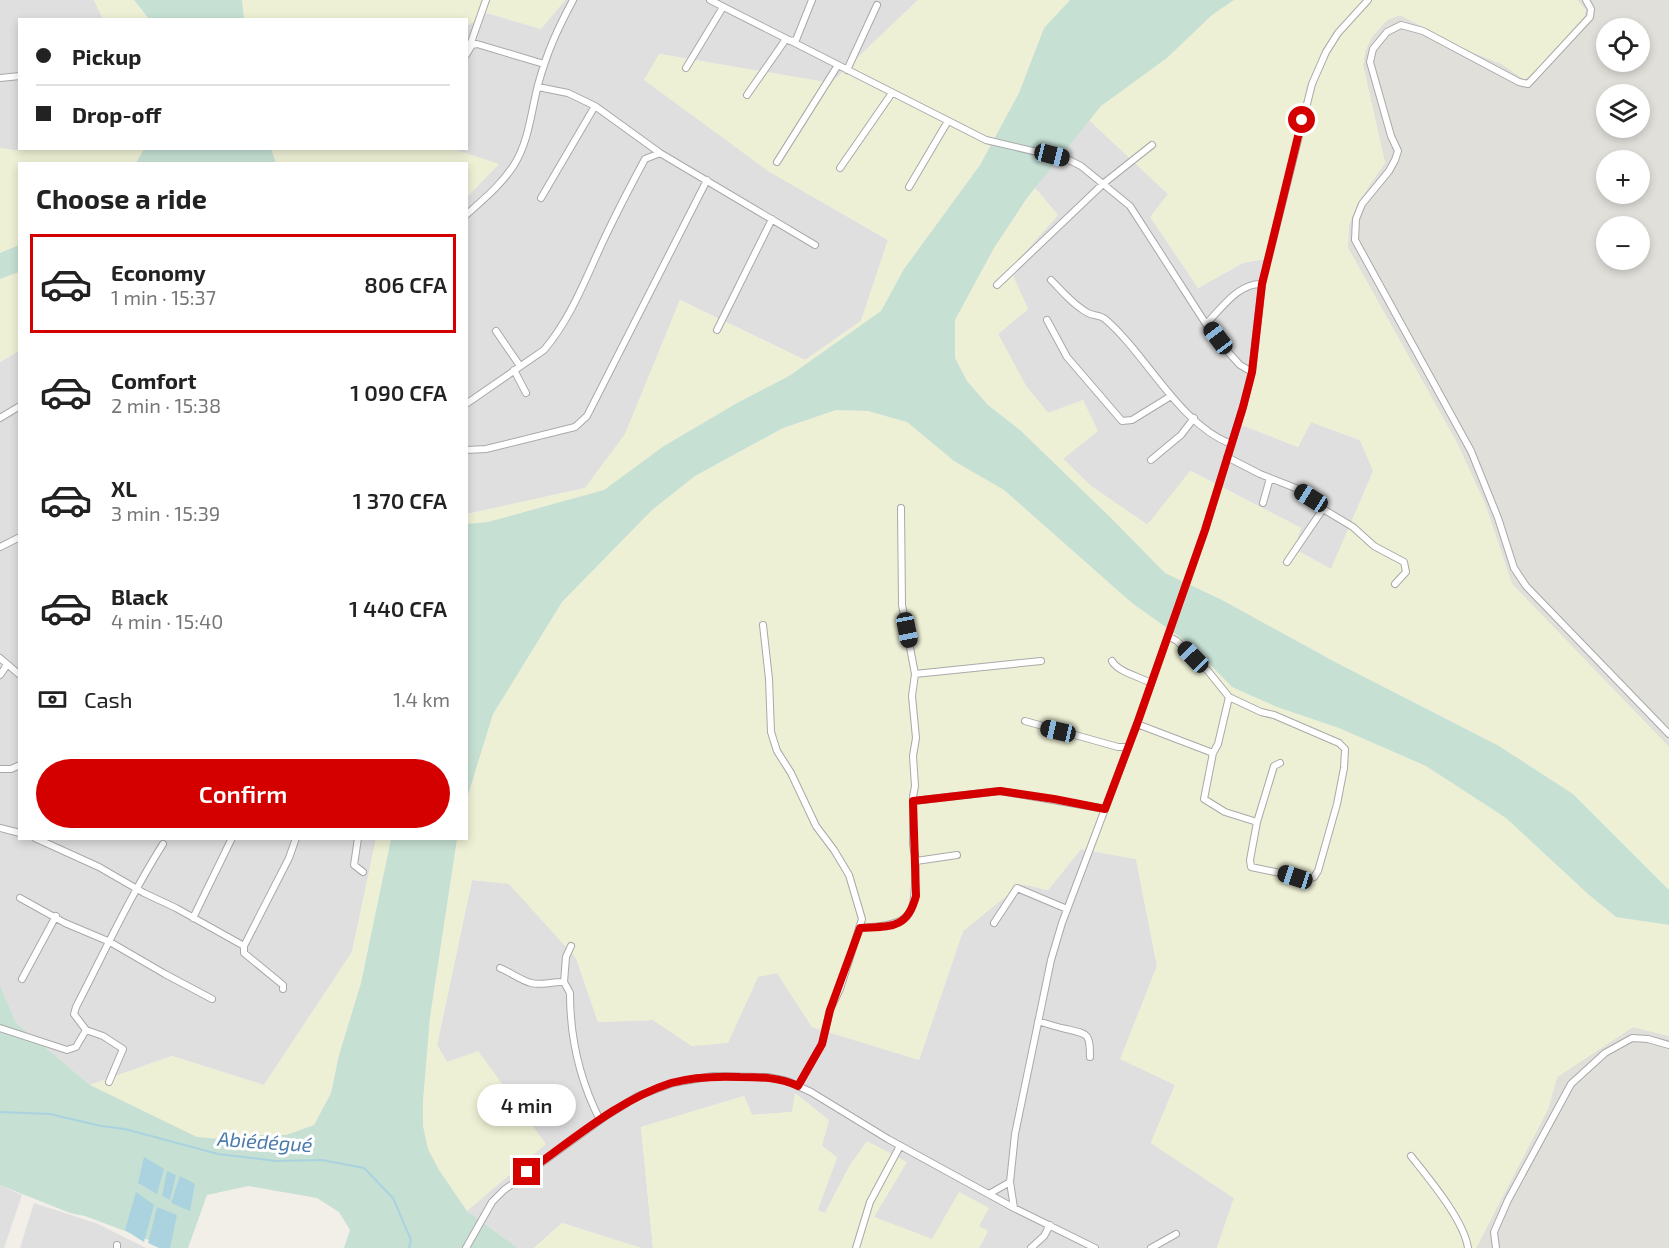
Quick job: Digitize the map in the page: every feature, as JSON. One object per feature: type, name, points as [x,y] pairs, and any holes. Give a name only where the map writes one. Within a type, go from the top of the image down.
[{"type":"street","points":[[468,52],[486,0]]},
{"type":"street","points":[[468,213],[498,186],[515,163],[526,139],[552,40],[573,0]]},
{"type":"street","points":[[710,0],[986,140],[1068,159],[1081,166],[1130,206],[1206,324],[1234,359],[1252,372]]},
{"type":"street","points":[[788,40],[796,40],[812,0]]},
{"type":"street","points":[[1014,1208],[1010,1182],[1016,1134],[1051,960],[1067,909],[1137,724],[1205,530],[1231,444],[1252,372],[1262,284],[1312,84],[1326,52],[1338,33],[1368,0]]},
{"type":"street","points":[[1586,0],[1591,9],[1590,17],[1528,84],[1423,31],[1401,26],[1387,32],[1373,50],[1370,62],[1391,136],[1398,151],[1389,171],[1362,204],[1356,219],[1354,240],[1471,451],[1498,518],[1514,568],[1526,586],[1669,734]]},
{"type":"street","points":[[847,70],[877,5]]},
{"type":"street","points":[[686,68],[723,7]]},
{"type":"street","points":[[747,95],[788,40]]},
{"type":"street","points":[[468,52],[472,45],[477,44],[544,64]]},
{"type":"street","points":[[777,162],[838,65]]},
{"type":"street","points":[[0,78],[18,76]]},
{"type":"street","points":[[538,87],[568,93],[595,106],[660,153],[815,245]]},
{"type":"street","points":[[840,168],[892,93]]},
{"type":"street","points":[[541,198],[595,106]]},
{"type":"street","points":[[909,187],[948,121]]},
{"type":"street","points":[[997,285],[1104,183],[1152,145]]},
{"type":"street","points":[[468,403],[544,350],[552,341],[579,296],[645,159],[660,153]]},
{"type":"street","points":[[468,450],[486,449],[575,427],[587,417],[707,180]]},
{"type":"street","points":[[717,330],[772,219]]},
{"type":"street","points":[[1051,280],[1075,304],[1089,314],[1103,318],[1124,338],[1171,396],[1218,438],[1231,444]]},
{"type":"street","points":[[1206,324],[1239,290],[1252,284],[1262,284]]},
{"type":"street","points":[[1047,320],[1067,357],[1122,421],[1132,420],[1171,396]]},
{"type":"street","points":[[496,331],[517,368],[526,393]]},
{"type":"street","points":[[0,418],[18,407]]},
{"type":"street","points":[[1151,460],[1181,435],[1194,418]]},
{"type":"street","points":[[1227,457],[1298,489],[1323,509],[1353,527],[1374,546],[1404,562],[1406,572],[1395,585]]},
{"type":"street","points":[[1263,503],[1270,478]]},
{"type":"street","points":[[860,928],[887,926],[904,921],[910,915],[916,896],[916,861],[913,845],[915,786],[913,756],[916,738],[912,696],[915,674],[902,605],[901,508]]},
{"type":"street","points":[[1287,562],[1323,509]]},
{"type":"street","points":[[0,547],[18,538]]},
{"type":"street","points":[[763,625],[769,679],[771,732],[777,750],[791,773],[816,826],[849,875],[862,919],[830,1010],[822,1044],[798,1086]]},
{"type":"street","points":[[1168,636],[1177,641],[1208,671],[1230,697],[1339,743],[1344,750],[1344,768],[1337,804],[1318,871],[1314,877],[1309,879],[1251,867],[1250,860],[1257,822],[1274,766],[1280,763]]},
{"type":"street","points":[[0,658],[18,673]]},
{"type":"street","points":[[915,674],[1041,661]]},
{"type":"street","points":[[1112,661],[1120,669],[1151,683]]},
{"type":"street","points":[[0,675],[8,665]]},
{"type":"street","points":[[1230,697],[1218,744],[1213,753],[1204,799],[1225,812],[1257,822]]},
{"type":"street","points":[[1025,721],[1118,747],[1128,747]]},
{"type":"street","points":[[1137,724],[1213,753]]},
{"type":"street","points":[[0,769],[11,769],[18,766]]},
{"type":"street","points":[[913,801],[1000,791],[1105,809]]},
{"type":"street","points":[[0,828],[18,832]]},
{"type":"street","points":[[39,840],[99,867],[244,946]]},
{"type":"street","points":[[193,918],[231,840]]},
{"type":"street","points":[[284,989],[277,980],[244,952],[244,946],[289,858],[295,840]]},
{"type":"street","points":[[358,840],[354,865],[363,872]]},
{"type":"street","points":[[109,1082],[123,1049],[103,1036],[86,1030],[75,1014],[76,1007],[135,888],[163,844]]},
{"type":"street","points":[[916,861],[957,855]]},
{"type":"street","points":[[993,923],[1017,888],[1067,909]]},
{"type":"street","points":[[20,898],[110,942],[212,999]]},
{"type":"street","points":[[22,979],[56,916]]},
{"type":"street","points":[[571,946],[566,957],[564,982],[570,993],[572,1035],[586,1089],[600,1120]]},
{"type":"street","points":[[500,968],[531,983],[564,982]]},
{"type":"street","points":[[1038,1021],[1063,1029],[1082,1031],[1090,1044],[1090,1057]]},
{"type":"street","points":[[0,1028],[68,1050],[76,1047],[86,1030]]},
{"type":"street","points":[[1496,1248],[1494,1232],[1508,1200],[1570,1084],[1605,1053],[1632,1038],[1648,1039],[1669,1045]]},
{"type":"street","points":[[466,1248],[492,1202],[504,1190],[600,1120],[638,1096],[673,1083],[713,1076],[768,1077],[787,1081],[1014,1208],[1095,1248]]},
{"type":"street","points":[[856,1248],[870,1202],[900,1146]]},
{"type":"street","points":[[1411,1156],[1435,1186],[1466,1237],[1468,1248]]},
{"type":"street","points":[[989,1194],[1010,1182]]},
{"type":"street","points":[[1031,1248],[1044,1236],[1050,1226]]},
{"type":"street","points":[[1151,1248],[1176,1234]]},
{"type":"shaded area","points":[[0,0],[94,0],[103,18],[18,18],[18,150],[25,150],[20,151],[0,148]]},
{"type":"shaded area","points":[[565,0],[918,0],[831,83],[660,54],[768,171],[888,240],[861,321],[805,360],[680,300],[625,435],[585,488],[468,514],[468,196],[498,164],[456,150],[468,150],[468,25],[487,13],[541,29]]},
{"type":"shaded area","points":[[1577,0],[1669,0],[1669,747],[1512,584],[1485,504],[1456,441],[1348,248],[1349,225],[1358,202],[1385,163],[1363,65],[1371,38],[1387,20],[1400,15],[1510,70],[1586,10]]},
{"type":"shaded area","points":[[1089,120],[1168,194],[1198,288],[1243,263],[1265,259],[1257,366],[1239,424],[1298,447],[1311,422],[1360,440],[1374,471],[1331,569],[1294,549],[1301,528],[1191,471],[1148,525],[1091,486],[1063,459],[1084,400],[1048,413],[1026,386],[998,334],[1028,309],[1009,269],[1058,215],[1035,188]]},
{"type":"shaded area","points":[[18,352],[18,840],[376,840],[352,952],[264,1085],[172,1056],[90,1085],[16,1023],[0,985],[0,362]]},
{"type":"shaded area","points":[[1081,849],[1136,859],[1157,966],[1121,1059],[1175,1085],[1151,1143],[1234,1198],[1217,1248],[979,1248],[988,1231],[932,1239],[873,1217],[907,1162],[850,1165],[825,1213],[817,1210],[837,1158],[822,1146],[796,1094],[792,1112],[752,1115],[744,1096],[641,1127],[653,1248],[641,1248],[562,1223],[534,1248],[518,1248],[467,1211],[545,1143],[447,1062],[437,1045],[472,880],[509,883],[576,958],[598,1022],[653,1020],[692,1046],[758,976],[777,973],[812,1027],[919,1060],[963,931],[1021,884],[1048,890]]},
{"type":"shaded area","points":[[1633,1027],[1669,1036],[1669,1248],[1476,1248],[1548,1109],[1557,1077]]},
{"type":"shaded area","points":[[0,1185],[22,1195],[4,1248],[0,1248]]},
{"type":"shaded area","points":[[34,1203],[98,1224],[146,1248],[20,1248]]},
{"type":"green space","points":[[94,0],[134,0],[148,18],[103,18]]},
{"type":"green space","points":[[134,0],[242,0],[244,18],[148,18]]},
{"type":"green space","points":[[242,0],[565,0],[541,29],[487,13],[468,25],[468,18],[244,18]]},
{"type":"green space","points":[[918,0],[1070,0],[1044,28],[1019,93],[980,165],[904,269],[881,311],[789,376],[737,403],[664,446],[604,490],[488,522],[468,524],[468,514],[585,488],[625,434],[680,300],[805,360],[861,321],[888,240],[768,171],[644,80],[659,54],[831,83]]},
{"type":"green space","points":[[1070,0],[1234,0],[1212,15],[1167,58],[1101,106],[1027,198],[994,248],[955,320],[955,358],[967,381],[988,405],[1020,430],[1165,573],[1222,600],[1335,662],[1499,746],[1573,794],[1669,890],[1669,925],[1616,917],[1506,818],[1426,766],[1339,728],[1277,707],[1232,687],[1191,645],[1132,603],[1004,490],[954,461],[907,422],[868,411],[836,410],[783,428],[695,476],[652,510],[562,602],[493,714],[468,795],[468,524],[488,522],[604,490],[664,446],[737,403],[789,376],[881,311],[904,269],[980,165],[1019,93],[1044,28]]},
{"type":"green space","points":[[1234,0],[1577,0],[1586,10],[1584,17],[1537,70],[1524,80],[1502,64],[1469,51],[1400,15],[1387,20],[1371,38],[1363,65],[1385,163],[1358,202],[1349,225],[1347,238],[1348,248],[1456,441],[1485,504],[1512,584],[1669,747],[1669,890],[1573,794],[1499,746],[1335,662],[1222,600],[1165,573],[1020,430],[988,405],[967,381],[955,358],[955,320],[994,248],[1035,188],[1058,215],[1010,269],[1028,309],[998,334],[1026,386],[1048,413],[1083,400],[1098,431],[1063,459],[1091,486],[1147,525],[1190,471],[1301,528],[1294,549],[1331,569],[1373,471],[1360,440],[1311,422],[1298,447],[1239,424],[1257,366],[1265,259],[1242,263],[1198,288],[1150,217],[1168,194],[1089,120],[1101,106],[1167,58],[1212,15]]},
{"type":"green space","points":[[0,148],[20,151],[143,150],[137,162],[18,162],[18,245],[0,253]]},
{"type":"green space","points":[[143,150],[271,150],[276,162],[137,162]]},
{"type":"green space","points":[[271,150],[456,150],[499,164],[468,196],[468,162],[276,162]]},
{"type":"green space","points":[[18,245],[18,272],[0,279],[0,253]]},
{"type":"green space","points":[[18,272],[18,352],[0,362],[0,279]]},
{"type":"green space","points":[[836,410],[868,411],[907,422],[954,461],[1004,490],[1132,603],[1191,645],[1232,687],[1277,707],[1339,728],[1426,766],[1506,818],[1615,917],[1669,925],[1669,1036],[1633,1027],[1557,1077],[1548,1109],[1476,1248],[1217,1248],[1234,1198],[1151,1143],[1175,1085],[1120,1059],[1157,966],[1136,859],[1081,849],[1048,890],[1021,884],[963,931],[919,1060],[812,1027],[777,973],[758,977],[728,1043],[692,1046],[653,1020],[598,1022],[576,958],[509,884],[472,880],[437,1045],[447,1062],[478,1051],[546,1144],[467,1211],[428,1150],[423,1126],[423,1101],[430,1017],[457,840],[468,840],[468,795],[493,714],[562,602],[652,510],[695,476],[783,428]]},
{"type":"green space","points":[[376,840],[391,840],[361,983],[339,1055],[331,1093],[314,1125],[286,1135],[249,1135],[222,1139],[197,1137],[90,1085],[172,1056],[264,1085],[352,952]]},
{"type":"green space","points":[[391,840],[457,840],[430,1017],[423,1126],[428,1149],[439,1170],[467,1211],[518,1248],[344,1248],[350,1230],[339,1212],[317,1198],[248,1186],[207,1195],[188,1248],[170,1248],[85,1216],[70,1213],[0,1185],[0,985],[16,1023],[90,1085],[197,1137],[222,1139],[249,1135],[286,1135],[314,1125],[331,1093],[339,1055],[361,983]]},
{"type":"green space","points":[[795,1093],[829,1120],[822,1146],[837,1157],[818,1210],[825,1213],[850,1165],[867,1141],[907,1162],[874,1217],[932,1239],[959,1192],[989,1208],[979,1226],[988,1231],[979,1248],[653,1248],[641,1127],[744,1096],[752,1115],[792,1112]]},
{"type":"green space","points":[[562,1223],[641,1248],[534,1248]]},
{"type":"water","points":[[144,1157],[164,1169],[157,1194],[138,1183]]},
{"type":"water","points":[[167,1171],[176,1175],[170,1200],[162,1196]]},
{"type":"water","points":[[180,1176],[195,1184],[190,1211],[171,1203]]},
{"type":"water","points":[[136,1192],[154,1205],[144,1242],[125,1230]]},
{"type":"water","points":[[157,1207],[177,1215],[170,1248],[159,1248],[148,1243]]},
{"type":"waterway","name":"Abiédégué","points":[[0,1112],[50,1114],[125,1129],[218,1154],[276,1161],[322,1160],[364,1168],[393,1198],[411,1240],[409,1248]]},
{"type":"route","points":[[527,1172],[638,1096],[673,1083],[713,1076],[768,1077],[798,1086],[822,1044],[830,1010],[840,989],[860,928],[887,926],[904,921],[910,915],[916,896],[913,801],[1000,791],[1105,809],[1205,530],[1243,407],[1252,372],[1262,284],[1302,120]]}]
